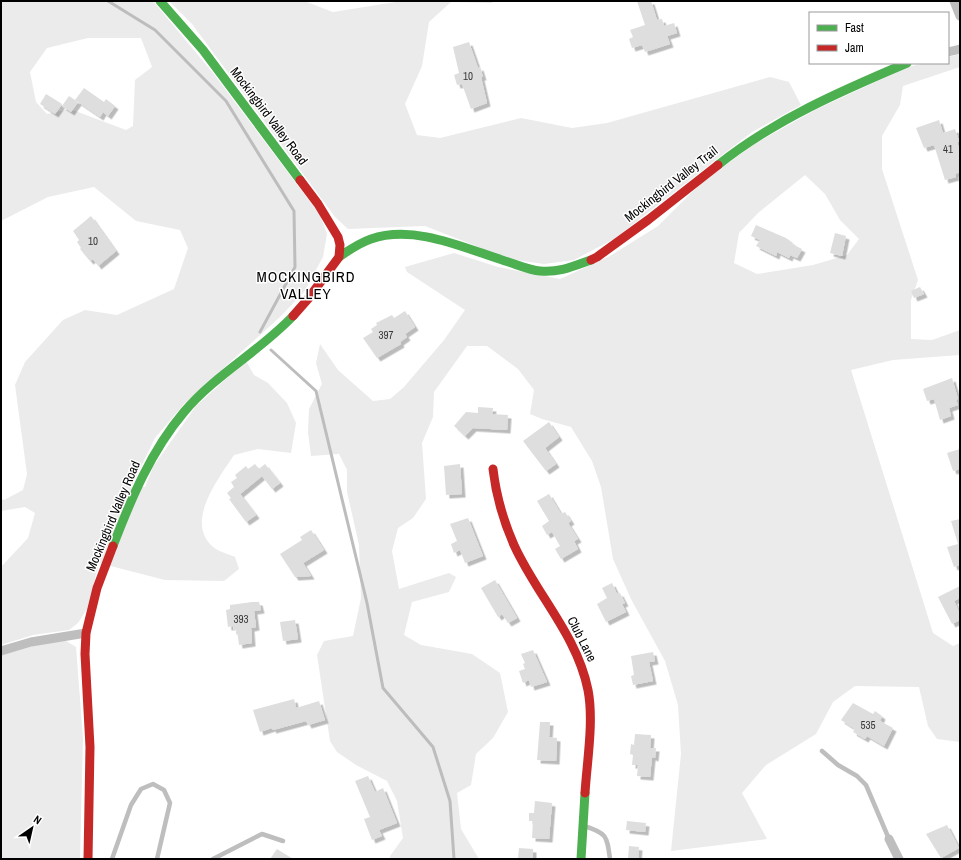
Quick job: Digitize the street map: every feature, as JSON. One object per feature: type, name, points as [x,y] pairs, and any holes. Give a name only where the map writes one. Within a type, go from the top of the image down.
[{"type":"street","name":"Mockingbird Valley Road","points":[[160,1],[203,50],[318,204],[338,237],[340,245],[339,257]]},
{"type":"street","points":[[954,1],[960,16]]},
{"type":"street","points":[[949,52],[960,49]]},
{"type":"street","name":"Mockingbird Valley Trail","points":[[444,242],[540,271],[557,272],[577,267],[609,250],[744,144],[802,112],[862,82],[905,64]]},
{"type":"street","name":"Mockingbird Valley Road","points":[[88,859],[90,747],[85,654],[88,619],[98,588],[144,473],[156,451],[184,412],[206,391],[288,321],[308,299],[339,257],[353,246],[381,235],[419,235],[444,242]]},
{"type":"street","name":"Club Lane","points":[[493,469],[496,495],[514,545],[569,638],[584,670],[590,713],[581,859]]},
{"type":"street","points":[[1,651],[30,642],[86,633]]},
{"type":"street","points":[[889,840],[899,859]]},
{"type":"lane","points":[[822,751],[838,765],[857,776],[866,785],[889,840]]},
{"type":"lane","points":[[112,859],[131,805],[141,789],[153,784],[164,790],[170,803],[157,859]]},
{"type":"lane","points":[[583,826],[603,833],[607,838],[610,859]]},
{"type":"lane","points":[[213,859],[262,834],[283,841]]},
{"type":"shaded area","points":[[1,1],[153,1],[213,73],[320,215],[327,234],[323,257],[304,292],[280,317],[185,403],[155,438],[131,487],[145,487],[153,467],[196,406],[246,361],[254,375],[268,383],[287,403],[296,423],[291,453],[258,449],[234,455],[220,475],[207,500],[203,512],[202,524],[205,536],[214,548],[235,557],[239,569],[224,581],[165,580],[99,563],[87,609],[78,623],[69,630],[33,635],[1,645],[1,567],[28,538],[35,513],[25,507],[1,511],[1,499],[4,500],[23,490],[27,474],[15,385],[25,362],[63,320],[85,310],[117,315],[174,289],[188,248],[180,230],[136,221],[94,187],[48,197],[1,221]],"holes":[[[88,38],[141,38],[152,67],[135,80],[133,126],[126,130],[70,109],[47,114],[36,102],[30,72],[47,48]]]},
{"type":"shaded area","points":[[169,1],[304,1],[333,12],[402,1],[493,1],[492,3],[451,2],[429,22],[422,66],[405,104],[417,135],[440,138],[521,118],[572,128],[607,123],[770,77],[789,82],[801,105],[752,132],[614,239],[574,260],[544,264],[509,259],[425,226],[348,229],[335,217],[192,24]]},
{"type":"shaded area","points":[[960,54],[960,67],[903,86],[900,105],[882,136],[882,169],[918,280],[911,300],[911,339],[932,340],[960,330],[960,355],[893,360],[851,370],[933,633],[953,646],[960,643],[960,742],[937,739],[928,726],[919,687],[855,686],[833,702],[816,734],[766,765],[742,793],[767,839],[671,851],[681,754],[678,705],[665,661],[631,599],[613,559],[601,487],[592,461],[571,427],[530,414],[534,390],[518,369],[487,346],[467,346],[434,392],[433,417],[422,443],[426,499],[413,518],[398,528],[392,551],[399,589],[449,573],[456,577],[449,592],[412,602],[404,635],[421,645],[472,654],[500,673],[508,712],[493,738],[476,754],[471,785],[457,793],[461,829],[479,859],[390,859],[390,856],[403,838],[397,801],[387,781],[356,765],[337,752],[330,741],[317,655],[324,641],[353,636],[361,598],[359,545],[347,492],[347,470],[339,454],[311,456],[308,432],[309,409],[322,384],[316,363],[320,344],[338,370],[373,401],[390,399],[404,387],[444,340],[465,310],[407,272],[405,267],[454,253],[498,267],[560,279],[610,256],[658,226],[702,182],[756,143],[817,109],[908,67],[921,64],[949,64],[949,57]],"holes":[[[805,175],[825,194],[840,220],[859,239],[847,255],[813,265],[757,274],[734,263],[739,233],[758,213]]]},
{"type":"shaded area","points":[[61,638],[76,647],[83,738],[80,859],[1,859],[1,655]]},
{"type":"building","points":[[637,1],[651,1],[657,20],[662,19],[664,26],[674,23],[677,33],[667,36],[670,44],[645,52],[642,45],[632,48],[629,39],[633,37],[630,30],[645,25]]},
{"type":"building","points":[[469,42],[478,68],[480,67],[483,77],[481,77],[487,103],[471,109],[462,84],[457,85],[454,75],[459,73],[453,47]]},
{"type":"building","points":[[84,88],[104,102],[106,99],[115,106],[108,116],[103,112],[100,117],[75,100]]},
{"type":"building","points":[[46,94],[62,104],[55,114],[40,104]]},
{"type":"building","points":[[69,96],[78,102],[71,112],[62,106]]},
{"type":"building","points":[[939,120],[943,133],[955,129],[959,141],[957,142],[960,151],[960,172],[955,174],[956,177],[945,180],[934,145],[924,148],[916,128]]},
{"type":"building","points":[[91,216],[116,251],[98,266],[93,259],[90,261],[80,249],[81,248],[77,242],[79,240],[73,231]]},
{"type":"building","points":[[756,225],[786,238],[793,243],[792,244],[802,249],[797,258],[790,255],[789,258],[777,252],[776,256],[756,246],[760,240],[751,236]]},
{"type":"building","points":[[835,233],[846,236],[842,256],[830,253]]},
{"type":"building","points":[[920,287],[924,294],[914,298],[911,291]]},
{"type":"building","points":[[405,311],[415,327],[405,334],[407,337],[400,342],[401,344],[377,358],[363,338],[373,332],[371,329],[377,325],[376,323],[392,315],[394,318]]},
{"type":"building","points":[[952,378],[958,399],[956,400],[958,405],[949,408],[951,416],[940,420],[934,399],[927,401],[923,389]]},
{"type":"building","points":[[478,407],[493,408],[492,414],[508,415],[507,430],[473,428],[465,436],[454,426],[466,412],[478,413]]},
{"type":"building","points":[[549,422],[559,437],[545,448],[556,464],[546,471],[523,441]]},
{"type":"building","points":[[960,449],[960,469],[953,471],[947,453]]},
{"type":"building","points":[[255,464],[259,469],[265,464],[280,483],[272,489],[262,476],[240,494],[256,515],[246,522],[229,499],[231,498],[227,493],[234,487],[231,482],[237,478],[235,475],[246,466],[248,469]]},
{"type":"building","points":[[460,464],[462,494],[446,495],[444,466]]},
{"type":"building","points":[[549,494],[561,514],[565,512],[571,521],[568,523],[578,539],[574,541],[578,549],[561,559],[555,549],[560,546],[552,532],[547,535],[542,526],[549,521],[537,501]]},
{"type":"building","points":[[468,518],[483,556],[465,563],[460,550],[454,553],[451,544],[457,541],[450,524]]},
{"type":"building","points":[[960,519],[960,565],[954,567],[947,547],[958,544],[951,521]]},
{"type":"building","points":[[311,530],[324,550],[303,563],[311,576],[295,577],[280,554],[302,540],[300,537]]},
{"type":"building","points":[[495,580],[517,618],[508,623],[502,614],[498,617],[481,588]]},
{"type":"building","points":[[612,583],[617,594],[620,593],[625,603],[622,604],[626,612],[606,622],[597,604],[607,598],[602,588]]},
{"type":"building","points":[[960,586],[960,598],[954,601],[960,614],[960,620],[952,624],[938,597]]},
{"type":"building","points":[[259,602],[261,610],[254,611],[256,627],[251,628],[252,643],[239,645],[237,630],[233,631],[233,626],[228,627],[226,610],[230,609],[230,605]]},
{"type":"building","points":[[295,620],[298,639],[283,641],[280,622]]},
{"type":"building","points":[[533,650],[547,682],[531,687],[529,680],[523,683],[519,671],[525,669],[523,664],[525,663],[521,654]]},
{"type":"building","points":[[653,652],[655,661],[649,662],[653,681],[633,685],[631,676],[634,675],[631,656]]},
{"type":"building","points":[[294,699],[296,708],[319,701],[325,720],[308,725],[306,721],[260,732],[253,710]]},
{"type":"building","points":[[853,703],[873,714],[875,711],[882,716],[880,721],[893,728],[884,746],[867,736],[865,739],[853,732],[855,729],[841,720]]},
{"type":"building","points":[[540,722],[550,722],[549,737],[557,738],[556,761],[537,760]]},
{"type":"building","points":[[635,734],[651,735],[650,748],[656,748],[655,758],[652,757],[650,777],[637,776],[638,765],[632,765],[633,755],[630,754],[631,744],[634,745]]},
{"type":"building","points":[[368,776],[375,792],[383,788],[397,823],[379,830],[382,836],[372,840],[364,819],[370,817],[355,781]]},
{"type":"building","points":[[535,801],[552,803],[549,839],[532,838],[533,821],[529,821],[529,813],[534,813]]},
{"type":"building","points":[[627,821],[646,823],[645,832],[626,830]]},
{"type":"building","points":[[947,825],[959,848],[941,858],[926,834]]},
{"type":"building","points":[[629,846],[639,847],[638,859],[628,859]]},
{"type":"building","points":[[519,848],[533,849],[533,859],[518,859]]},
{"type":"building","points":[[277,849],[293,859],[270,859]]},
{"type":"waterway","points":[[108,1],[155,30],[226,101],[294,211],[295,267],[260,332]]},
{"type":"waterway","points":[[271,350],[316,391],[367,603],[383,688],[433,747],[450,801],[454,859]]},
{"type":"traffic: fast","points":[[160,1],[203,50],[300,180]]},
{"type":"traffic: fast","points":[[718,165],[739,149],[785,120],[858,84],[905,64]]},
{"type":"traffic: fast","points":[[339,257],[350,249],[371,239],[387,235],[404,234],[421,236],[456,244],[540,271],[560,270],[591,260]]},
{"type":"traffic: fast","points":[[113,546],[143,476],[172,427],[209,386],[266,341],[293,316]]},
{"type":"traffic: fast","points":[[581,859],[585,793]]},
{"type":"traffic: jam","points":[[591,260],[648,220],[718,165]]},
{"type":"traffic: jam","points":[[293,316],[308,299],[339,257],[340,245],[338,237],[318,204],[300,180]]},
{"type":"traffic: jam","points":[[493,469],[500,507],[514,545],[533,581],[566,633],[583,670],[590,702],[590,741],[585,793]]},
{"type":"traffic: jam","points":[[88,859],[90,747],[85,654],[86,633],[97,588],[113,546]]},
{"type":"district","name":"MOCKINGBIRD VALLEY","points":[[306,284]]}]
